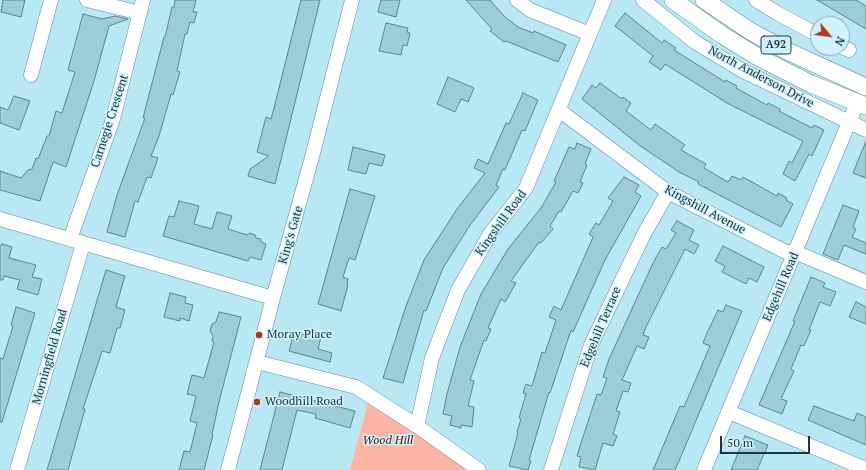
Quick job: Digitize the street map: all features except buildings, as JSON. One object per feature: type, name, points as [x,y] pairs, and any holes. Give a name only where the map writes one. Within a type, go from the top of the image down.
[{"type":"main road","name":"A92","points":[[704,0],[750,31],[787,51],[866,87]]},
{"type":"main road","name":"North Anderson Drive","points":[[683,3],[722,35],[764,61],[811,84],[861,104]]},
{"type":"street","points":[[30,75],[51,0]]},
{"type":"street","points":[[87,0],[141,6]]},
{"type":"street","name":"King's Gate","points":[[228,470],[273,298],[301,201],[352,0]]},
{"type":"street","points":[[517,0],[530,10],[590,34]]},
{"type":"street","name":"Kingshill Road","points":[[417,426],[432,358],[458,290],[490,234],[526,188],[604,0]]},
{"type":"street","name":"North Anderson Drive","points":[[643,0],[702,46],[743,71],[866,130]]},
{"type":"street","points":[[756,0],[810,30]]},
{"type":"street","name":"Carnegie Crescent","points":[[70,239],[113,119],[141,6]]},
{"type":"street","name":"Edgehill Road","points":[[704,470],[848,122],[861,104]]},
{"type":"street","name":"Kingshill Avenue","points":[[559,110],[668,192],[784,251],[795,253],[866,282]]},
{"type":"street","name":"Edgehill Terrace","points":[[551,470],[591,345],[644,234],[668,192]]},
{"type":"street","points":[[0,219],[273,298]]},
{"type":"street","name":"Morningfield Road","points":[[17,470],[83,244]]},
{"type":"street","points":[[257,362],[356,387],[417,426],[480,470]]},
{"type":"street","points":[[729,412],[866,469]]},
{"type":"green space","name":"Wood Hill","points":[[370,395],[479,470],[350,470]]},
{"type":"place","name":"Moray Place","points":[[259,335]]},
{"type":"place","name":"Woodhill Road","points":[[257,402]]}]
